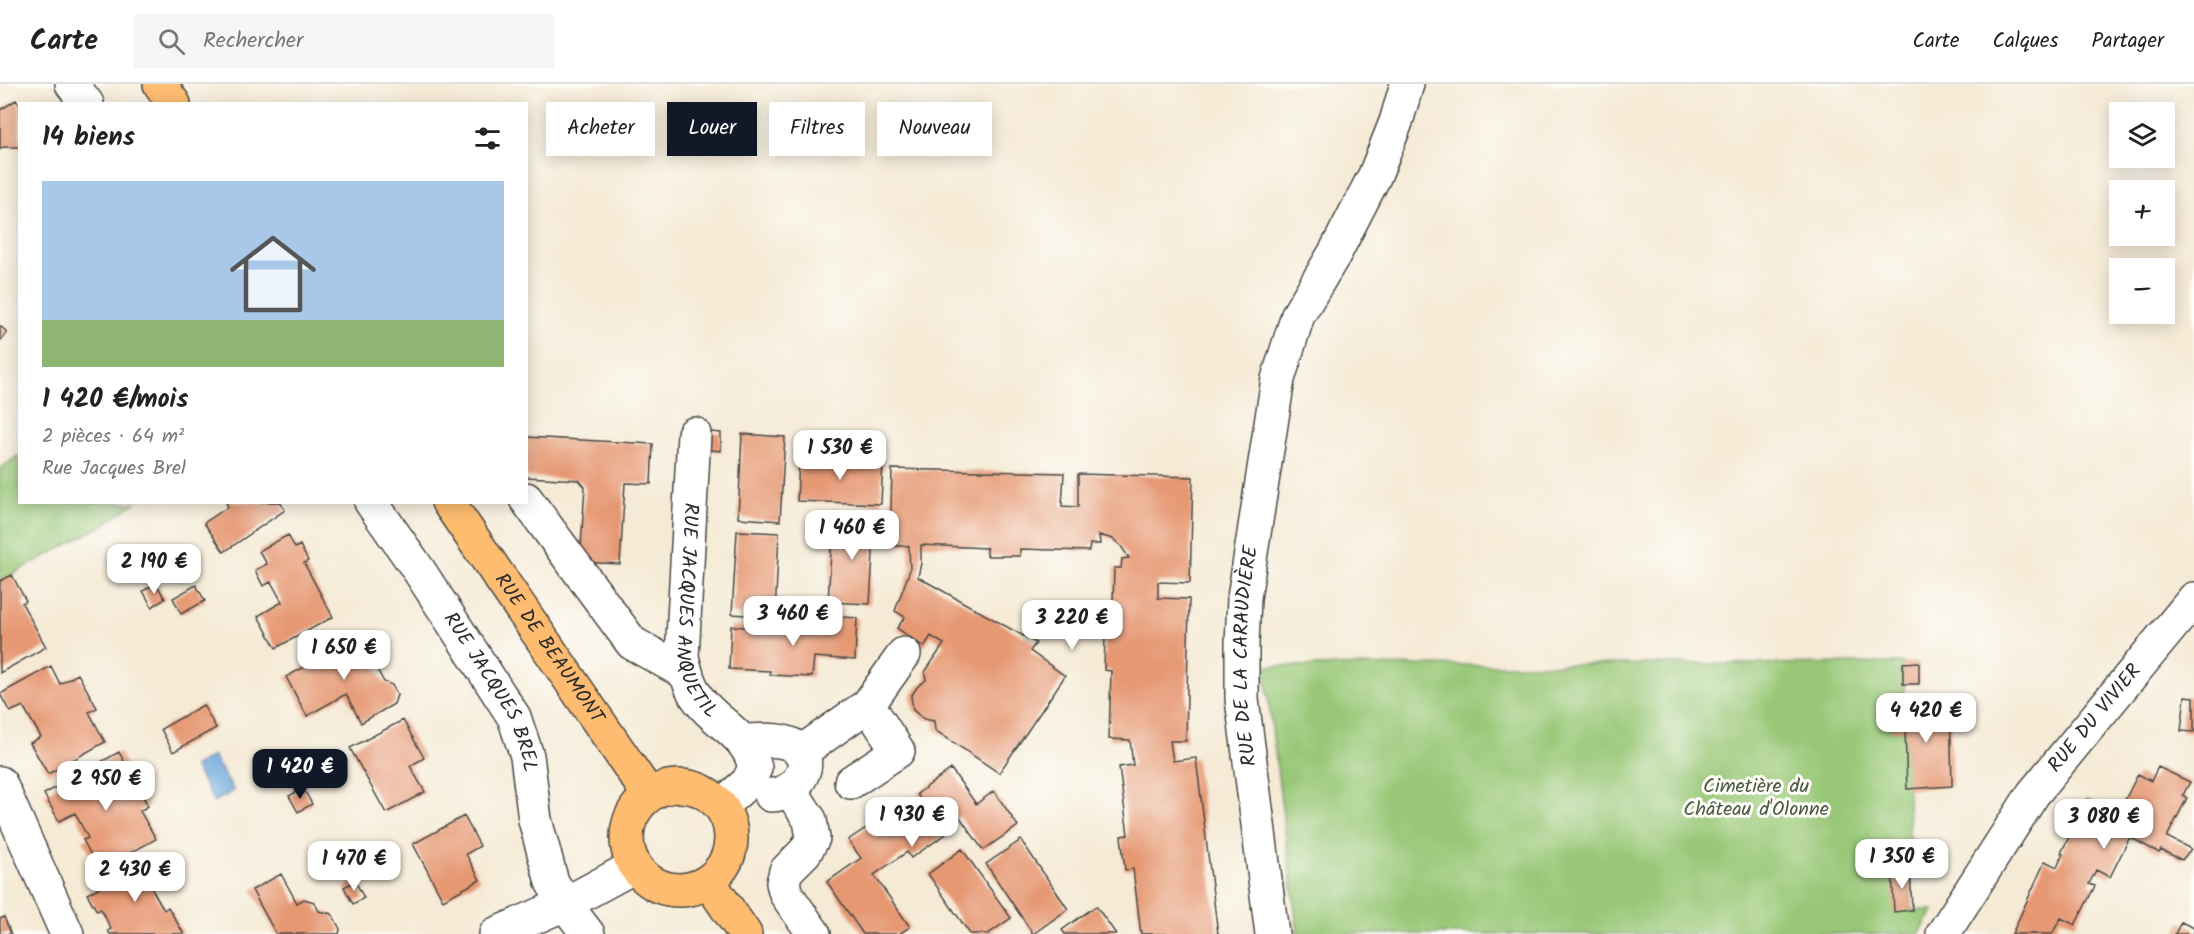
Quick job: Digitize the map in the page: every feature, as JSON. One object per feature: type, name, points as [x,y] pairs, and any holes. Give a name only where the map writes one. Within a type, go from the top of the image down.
[{"type":"main road","points":[[160,84],[173,102]]},
{"type":"main road","name":"RUE DE BEAUMONT","points":[[449,504],[649,795]]},
{"type":"main road","points":[[739,776],[729,821],[732,838],[729,855],[721,870],[709,882],[693,889],[677,891],[660,887],[645,879],[635,866],[628,851],[628,827],[638,806],[649,795],[663,788],[687,787],[710,795],[739,776]]},
{"type":"main road","points":[[709,882],[746,934]]},
{"type":"street","points":[[72,84],[86,102]]},
{"type":"street","name":"RUE DE LA CARAUDIÈRE","points":[[1272,934],[1245,720],[1242,645],[1244,598],[1278,379],[1298,315],[1336,250],[1375,175],[1396,122],[1407,84]]},
{"type":"street","name":"RUE JACQUES ANQUETIL","points":[[694,434],[682,657],[691,688],[739,776]]},
{"type":"street","points":[[528,502],[632,643],[686,673]]},
{"type":"street","name":"RUE JACQUES BREL","points":[[372,504],[418,569],[514,717],[527,756],[535,820],[552,882],[565,904],[588,934]]},
{"type":"street","name":"RUE DU VIVIER","points":[[1943,934],[2033,794],[2190,611]]},
{"type":"street","points":[[800,753],[868,705],[904,654]]},
{"type":"street","points":[[851,782],[898,751],[868,705]]},
{"type":"street","points":[[788,742],[800,753],[804,769],[799,782],[790,790],[777,795],[739,776],[788,742]]},
{"type":"street","points":[[0,783],[67,934]]},
{"type":"street","points":[[790,790],[810,820],[813,838],[805,852],[786,871],[783,883],[786,894],[814,934]]},
{"type":"street","points":[[496,934],[565,904],[635,866]]},
{"type":"green space","points":[[18,456],[18,504],[134,504],[103,525],[0,581],[0,469]]},
{"type":"green space","name":"Cimetière du Château d'Olonne","points":[[1903,663],[1912,910],[1934,910],[1919,934],[1298,934],[1264,666]]},
{"type":"water","points":[[213,756],[234,791],[214,802],[194,766]]},
{"type":"building","points":[[16,100],[18,102],[18,147],[0,149],[0,110]]},
{"type":"building","points":[[0,326],[7,332],[0,341]]},
{"type":"building","points":[[711,432],[721,433],[721,451],[710,450]]},
{"type":"building","points":[[742,434],[785,437],[780,521],[738,518]]},
{"type":"building","points":[[528,437],[653,444],[651,484],[625,483],[620,564],[580,562],[585,487],[579,480],[528,477]]},
{"type":"building","points":[[799,459],[883,461],[881,504],[797,501]]},
{"type":"building","points":[[892,469],[1064,473],[1062,506],[1078,507],[1078,474],[1193,477],[1190,583],[1158,582],[1158,598],[1189,599],[1186,741],[1170,741],[1173,761],[1196,758],[1218,934],[1141,934],[1133,869],[1125,870],[1121,836],[1128,835],[1119,767],[1133,765],[1130,740],[1109,739],[1111,671],[1104,670],[1105,637],[1112,637],[1114,568],[1121,568],[1122,559],[1129,558],[1121,546],[1113,539],[1099,535],[1100,544],[1090,544],[1089,551],[1020,549],[1020,556],[987,556],[987,548],[921,545],[918,577],[1036,643],[1030,651],[1065,676],[999,773],[935,730],[934,721],[924,719],[913,710],[911,696],[926,680],[925,672],[944,644],[931,636],[924,647],[897,628],[905,617],[895,611],[910,570],[909,546],[890,546]]},
{"type":"building","points":[[227,504],[281,504],[285,510],[224,552],[204,523],[228,507]]},
{"type":"building","points":[[833,518],[875,520],[870,604],[828,602]]},
{"type":"building","points":[[737,531],[779,533],[775,617],[732,614]]},
{"type":"building","points":[[288,535],[295,548],[300,545],[308,561],[304,563],[333,617],[276,648],[258,616],[282,602],[271,582],[263,586],[255,570],[267,564],[259,551]]},
{"type":"building","points":[[12,575],[26,601],[22,603],[46,647],[0,673],[0,581]]},
{"type":"building","points":[[156,583],[165,599],[152,607],[143,591]]},
{"type":"building","points":[[196,585],[205,601],[181,614],[173,598]]},
{"type":"building","points":[[815,615],[857,618],[855,660],[814,657],[812,677],[770,675],[770,671],[729,669],[731,626],[814,635]]},
{"type":"building","points":[[367,632],[377,651],[369,655],[384,682],[392,685],[397,695],[394,704],[361,723],[346,694],[307,716],[286,677]]},
{"type":"building","points":[[1919,662],[1919,684],[1903,684],[1903,663]]},
{"type":"building","points":[[51,666],[60,684],[78,674],[97,708],[89,712],[105,742],[48,774],[30,743],[41,737],[23,706],[10,712],[0,694]]},
{"type":"building","points":[[2185,696],[2194,697],[2194,732],[2181,731]]},
{"type":"building","points":[[1950,703],[1952,786],[1907,789],[1905,730],[1891,731],[1890,714],[1904,713],[1904,704]]},
{"type":"building","points":[[203,705],[216,728],[173,752],[161,729]]},
{"type":"building","points":[[403,720],[424,758],[410,766],[425,792],[386,813],[350,748]]},
{"type":"building","points":[[119,752],[148,806],[140,811],[156,839],[99,870],[83,840],[88,838],[75,813],[59,821],[44,794],[74,777],[81,791],[106,777],[99,763]]},
{"type":"building","points":[[2158,767],[2190,782],[2183,795],[2187,798],[2167,837],[2191,849],[2182,860],[2161,850],[2159,853],[2130,837],[2110,877],[2096,870],[2089,884],[2095,886],[2075,925],[2061,918],[2052,934],[2012,934],[2045,861],[2057,867],[2063,854],[2061,853],[2088,799],[2118,814],[2138,774],[2151,781]]},
{"type":"building","points":[[951,769],[976,804],[994,791],[1018,826],[983,850],[959,816],[942,828],[946,834],[911,858],[907,852],[874,875],[910,927],[899,934],[863,934],[827,882],[861,858],[848,840],[884,816],[887,822],[920,799],[917,794]]},
{"type":"building","points":[[303,788],[312,804],[298,812],[289,796]]},
{"type":"building","points":[[464,816],[480,846],[466,854],[480,880],[443,900],[413,844]]},
{"type":"building","points":[[1021,840],[1068,909],[1033,934],[986,864]]},
{"type":"building","points":[[962,849],[1011,918],[988,934],[970,934],[928,874]]},
{"type":"building","points":[[157,855],[167,872],[148,882],[164,910],[168,907],[184,934],[110,934],[108,931],[111,929],[101,909],[97,911],[87,894]]},
{"type":"building","points":[[1910,868],[1912,910],[1894,912],[1892,869]]},
{"type":"building","points":[[281,874],[297,903],[304,899],[314,902],[319,911],[332,914],[340,929],[339,934],[276,934],[252,890]]},
{"type":"building","points":[[355,881],[364,898],[353,904],[344,887]]},
{"type":"building","points":[[1096,906],[1116,934],[1065,934],[1062,930]]},
{"type":"building","points":[[4,917],[11,934],[0,934],[0,919]]},
{"type":"building","points":[[2181,922],[2194,928],[2194,934],[2175,934]]}]
